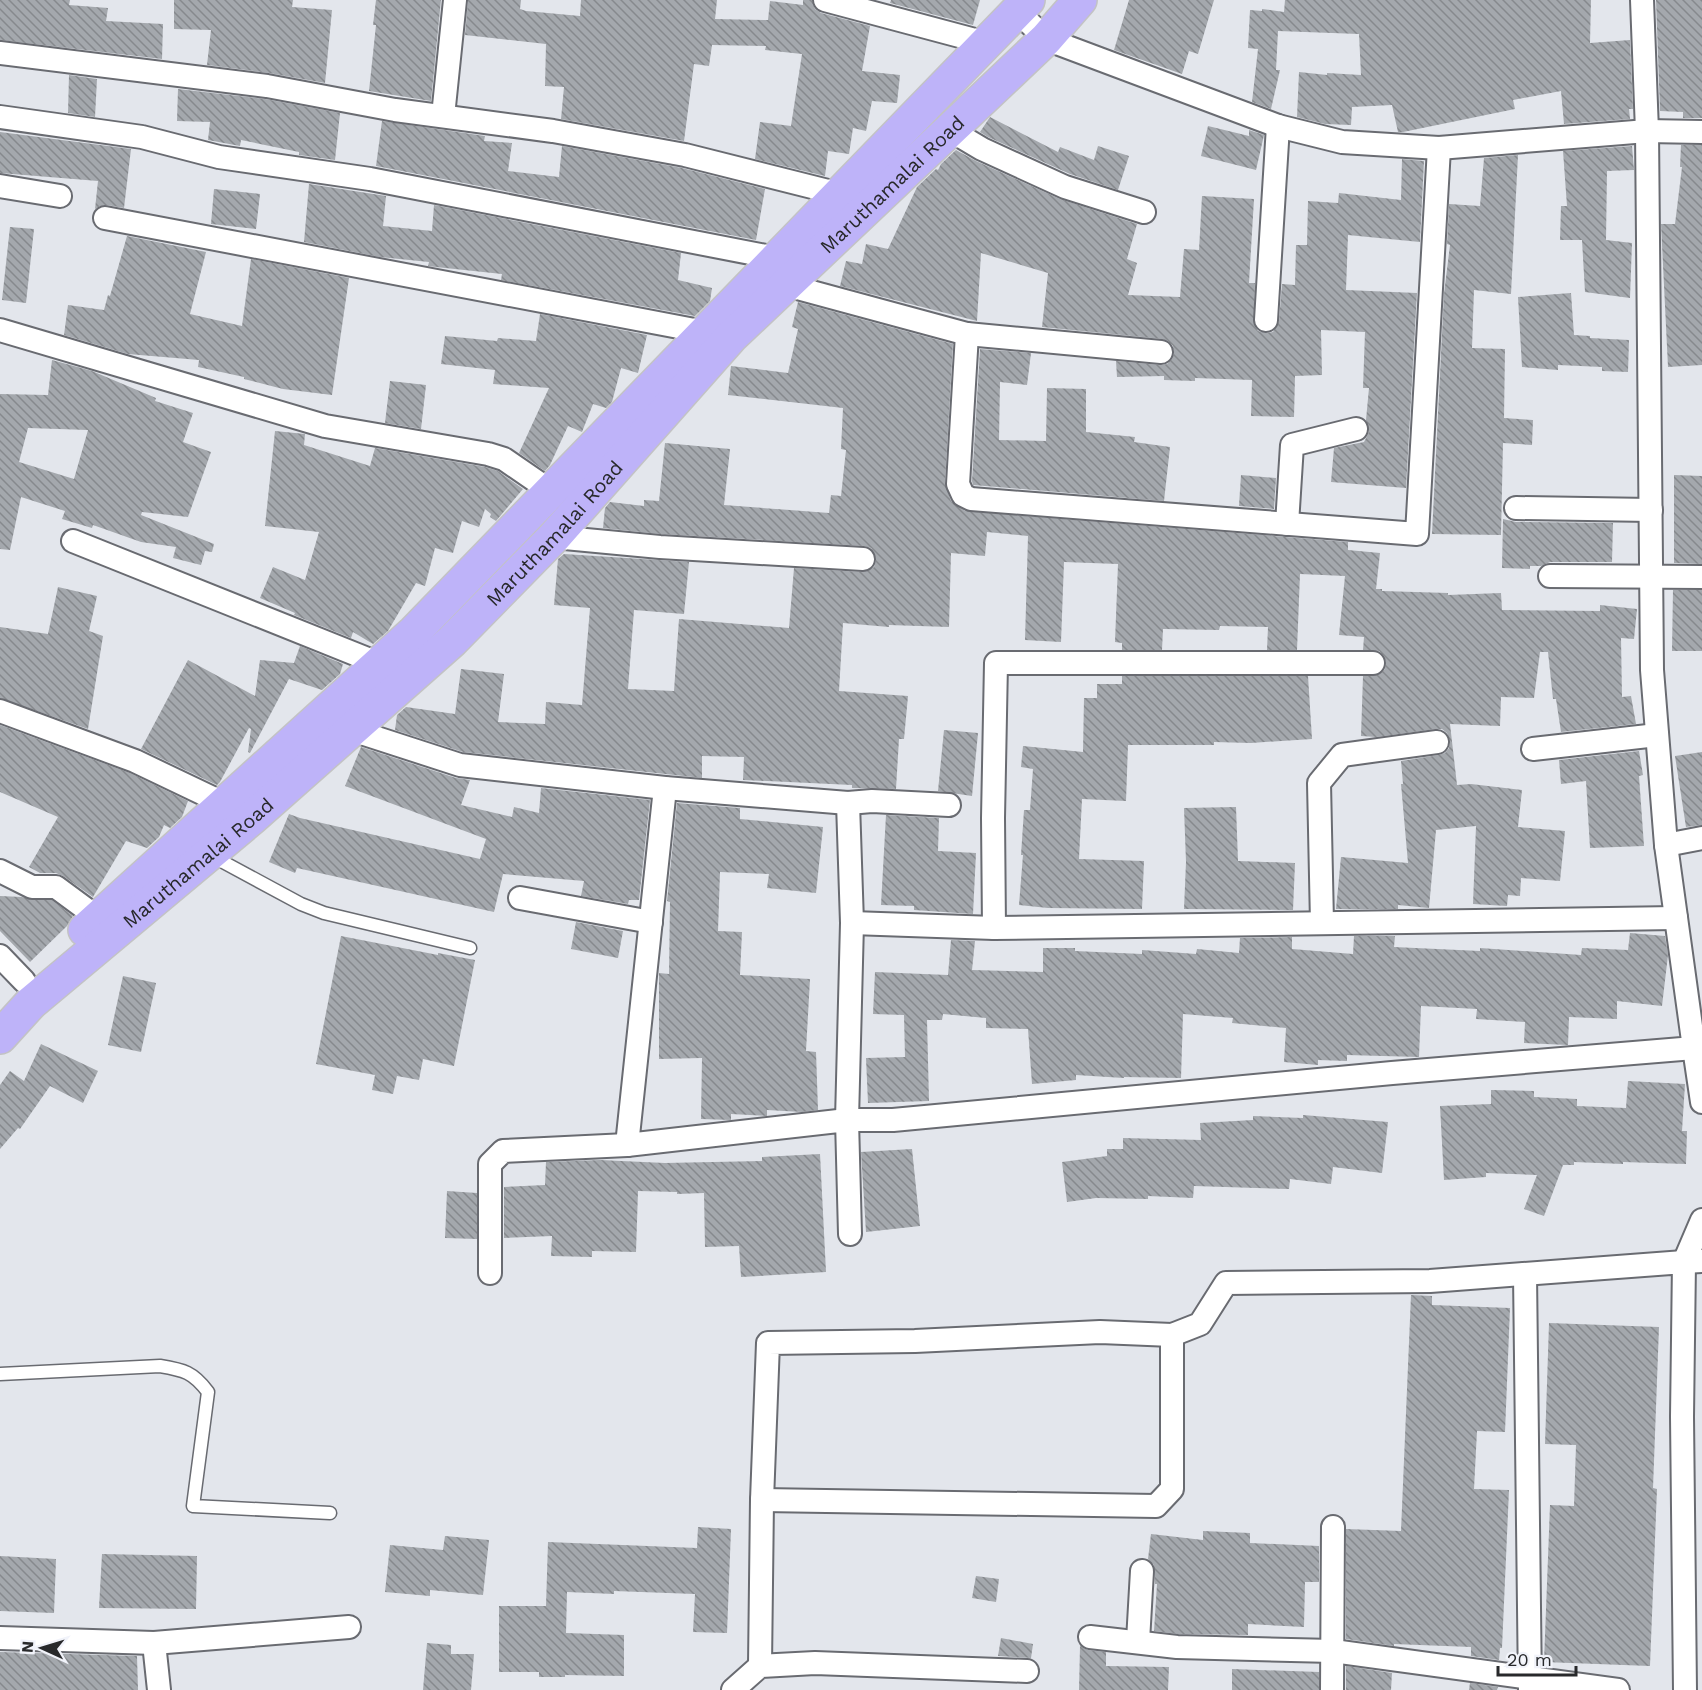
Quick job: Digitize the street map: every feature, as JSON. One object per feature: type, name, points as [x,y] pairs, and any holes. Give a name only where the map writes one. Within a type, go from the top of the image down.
[{"type":"main road","name":"Maruthamalai Road","points":[[0,1036],[32,1002],[252,818],[340,720],[380,664],[552,492],[705,333],[950,130],[1046,39],[1080,0]]},
{"type":"main road","name":"Maruthamalai Road","points":[[0,1004],[225,804],[452,641],[554,537],[731,337],[840,194],[1023,6]]},
{"type":"street","points":[[443,116],[454,0]]},
{"type":"street","points":[[825,0],[986,43]]},
{"type":"street","points":[[1642,0],[1647,131],[1652,670],[1666,845],[1698,1048],[1702,1102]]},
{"type":"street","points":[[1023,6],[1046,39],[1278,126],[1342,142],[1439,148],[1647,131],[1702,132]]},
{"type":"street","points":[[0,53],[267,86],[395,110],[553,131],[685,155],[840,194]]},
{"type":"street","points":[[0,117],[142,137],[219,157],[370,179],[781,271],[967,334],[1161,352]]},
{"type":"street","points":[[1266,320],[1278,126]]},
{"type":"street","points":[[950,130],[982,149],[1065,187],[1144,212]]},
{"type":"street","points":[[967,334],[958,484],[963,495],[971,499],[1417,534],[1439,148]]},
{"type":"street","points":[[0,186],[60,196]]},
{"type":"street","points":[[105,218],[705,333]]},
{"type":"street","points":[[0,330],[325,426],[488,454],[504,459],[552,492]]},
{"type":"street","points":[[1287,524],[1292,445],[1356,429]]},
{"type":"street","points":[[1516,508],[1651,510]]},
{"type":"street","points":[[554,537],[660,547],[862,559]]},
{"type":"street","points":[[73,541],[380,664]]},
{"type":"street","points":[[1550,576],[1702,577]]},
{"type":"street","points":[[994,928],[993,818],[996,663],[1373,663]]},
{"type":"street","points":[[0,711],[135,761],[225,804]]},
{"type":"street","points":[[340,720],[460,765],[665,788],[848,803],[872,801],[949,805]]},
{"type":"street","points":[[1533,749],[1657,735]]},
{"type":"street","points":[[1322,923],[1319,783],[1341,755],[1437,742]]},
{"type":"street","points":[[627,1145],[665,788]]},
{"type":"street","points":[[848,803],[852,923],[847,1120],[850,1234]]},
{"type":"street","points":[[1666,845],[1702,838]]},
{"type":"street","points":[[0,871],[32,887],[56,887],[98,918]]},
{"type":"street","points":[[520,898],[651,922]]},
{"type":"street","points":[[852,923],[994,928],[1676,918]]},
{"type":"street","points":[[0,956],[24,981]]},
{"type":"street","points":[[490,1273],[490,1164],[503,1151],[627,1145],[847,1120],[893,1120],[1380,1074],[1698,1048]]},
{"type":"street","points":[[1685,1690],[1682,1418],[1693,1262],[1702,1220]]},
{"type":"street","points":[[760,1666],[762,1500],[768,1343],[915,1341],[1100,1332],[1172,1335],[1200,1324],[1226,1284],[1430,1281],[1693,1262]]},
{"type":"street","points":[[1525,1274],[1530,1683]]},
{"type":"street","points":[[762,1500],[1156,1506],[1172,1489],[1172,1335]]},
{"type":"street","points":[[1332,1690],[1333,1527]]},
{"type":"street","points":[[1138,1641],[1142,1571]]},
{"type":"street","points":[[0,1638],[154,1643],[349,1627]]},
{"type":"street","points":[[1090,1637],[1178,1647],[1333,1651],[1530,1683],[1618,1690]]},
{"type":"street","points":[[154,1643],[159,1690]]},
{"type":"street","points":[[733,1690],[760,1666],[815,1663],[1027,1671]]},
{"type":"lane","points":[[208,854],[301,904],[324,913],[471,948]]},
{"type":"lane","points":[[0,1374],[160,1366],[182,1370],[197,1377],[208,1392],[193,1506],[330,1514]]},
{"type":"building","points":[[0,0],[70,0],[69,5],[108,8],[106,21],[163,24],[162,59],[0,40]]},
{"type":"building","points":[[174,0],[293,0],[292,7],[332,10],[325,83],[207,65],[211,30],[174,29]]},
{"type":"building","points":[[376,0],[441,0],[431,101],[369,91],[376,25],[373,25]]},
{"type":"building","points":[[468,0],[521,0],[520,9],[526,11],[580,16],[581,0],[717,0],[715,19],[768,20],[770,1],[803,5],[803,0],[812,0],[815,9],[821,13],[870,26],[862,71],[900,75],[897,103],[872,101],[866,131],[853,128],[849,154],[828,151],[825,176],[755,159],[760,122],[791,126],[802,54],[765,50],[766,46],[712,45],[709,66],[694,64],[684,141],[561,119],[564,87],[545,86],[546,44],[465,35]]},
{"type":"building","points":[[891,0],[980,0],[973,25],[890,3]]},
{"type":"building","points":[[1129,0],[1214,0],[1198,54],[1189,51],[1182,74],[1114,50]]},
{"type":"building","points":[[1285,0],[1591,0],[1590,43],[1630,40],[1633,109],[1629,109],[1630,119],[1564,124],[1561,91],[1513,100],[1515,109],[1403,132],[1398,132],[1392,105],[1352,107],[1351,125],[1325,124],[1297,117],[1299,72],[1361,75],[1359,34],[1278,31],[1276,70],[1280,70],[1271,109],[1252,102],[1258,49],[1248,48],[1250,10],[1284,12]]},
{"type":"building","points":[[1656,0],[1702,0],[1702,118],[1683,118],[1683,112],[1660,111]]},
{"type":"building","points":[[69,75],[97,79],[95,117],[68,113]]},
{"type":"building","points":[[178,89],[265,99],[340,113],[335,160],[299,155],[299,152],[241,140],[240,146],[208,140],[210,122],[177,121]]},
{"type":"building","points":[[990,117],[1058,152],[1060,147],[1094,160],[1098,146],[1129,156],[1118,190],[1070,174],[988,137],[980,132]]},
{"type":"building","points":[[382,121],[485,136],[484,141],[512,143],[508,171],[559,177],[562,146],[682,168],[765,189],[756,240],[376,166]]},
{"type":"building","points":[[1208,126],[1249,136],[1249,130],[1264,135],[1256,170],[1201,156]]},
{"type":"building","points":[[0,132],[131,149],[124,208],[107,205],[95,209],[98,181],[0,173]]},
{"type":"building","points":[[1681,145],[1702,145],[1702,365],[1668,367],[1661,224],[1675,224],[1682,167],[1680,167]]},
{"type":"building","points":[[1632,146],[1634,170],[1607,171],[1606,240],[1632,243],[1630,298],[1585,292],[1582,240],[1560,240],[1561,206],[1567,206],[1563,151]]},
{"type":"building","points":[[956,150],[1060,199],[1137,224],[1127,259],[1137,263],[1128,295],[1180,297],[1184,249],[1199,250],[1202,196],[1254,199],[1249,283],[1255,283],[1254,325],[1258,331],[1266,333],[1273,332],[1279,321],[1282,284],[1295,285],[1296,245],[1307,245],[1308,201],[1338,203],[1339,193],[1401,200],[1402,159],[1424,161],[1420,242],[1348,235],[1346,290],[1417,293],[1406,488],[1331,482],[1334,448],[1364,442],[1369,432],[1366,420],[1369,388],[1363,388],[1365,332],[1321,330],[1322,375],[1295,376],[1294,417],[1251,416],[1252,380],[1195,378],[1195,381],[1164,380],[1164,376],[1117,377],[1116,361],[1167,364],[1174,353],[1173,346],[1168,341],[1042,327],[1048,273],[981,253],[977,321],[840,286],[846,261],[862,264],[866,244],[888,249],[917,187],[936,169],[938,170]]},
{"type":"building","points":[[1518,155],[1511,294],[1474,290],[1472,348],[1505,349],[1504,418],[1533,420],[1532,445],[1503,443],[1501,535],[1432,534],[1444,294],[1450,245],[1447,244],[1449,204],[1480,206],[1484,158]]},
{"type":"building","points":[[309,184],[386,196],[383,226],[432,231],[434,205],[681,253],[678,280],[712,288],[710,301],[695,316],[501,280],[502,274],[428,266],[429,262],[380,257],[304,242]]},
{"type":"building","points":[[214,189],[260,194],[256,229],[211,224]]},
{"type":"building","points":[[10,227],[34,229],[26,303],[2,300]]},
{"type":"building","points":[[127,236],[206,252],[190,314],[242,326],[251,259],[349,278],[332,395],[283,389],[244,379],[244,377],[198,367],[199,360],[128,354],[64,335],[68,305],[104,310]]},
{"type":"building","points":[[1571,293],[1574,335],[1629,340],[1628,372],[1602,371],[1602,367],[1558,365],[1558,370],[1522,367],[1518,297]]},
{"type":"building","points":[[798,302],[953,344],[945,483],[951,501],[965,511],[1348,542],[1348,550],[1380,553],[1376,589],[1382,589],[1382,591],[1448,593],[1448,595],[1501,593],[1502,610],[1600,611],[1600,605],[1637,609],[1634,639],[1621,638],[1622,697],[1631,696],[1636,724],[1561,732],[1556,699],[1553,699],[1548,652],[1540,652],[1534,698],[1501,697],[1500,726],[1450,724],[1457,785],[1471,784],[1522,790],[1518,827],[1565,831],[1560,881],[1521,878],[1520,896],[1508,895],[1507,906],[1473,904],[1476,826],[1436,830],[1429,908],[1398,905],[1398,909],[1336,909],[1341,857],[1408,863],[1401,761],[1445,753],[1450,741],[1447,733],[1442,729],[1376,737],[1361,736],[1363,676],[1380,674],[1385,669],[1386,662],[1379,651],[1363,650],[1364,637],[1339,635],[1345,576],[1300,574],[1297,650],[1267,650],[1268,627],[1220,626],[1219,630],[1163,629],[1162,650],[1122,650],[1122,643],[1115,642],[1118,564],[1064,562],[1061,642],[1025,640],[1028,536],[987,532],[985,556],[951,553],[949,627],[889,625],[889,627],[843,623],[839,691],[908,696],[904,739],[899,739],[896,789],[743,780],[744,757],[702,756],[702,778],[463,752],[395,730],[397,715],[406,707],[455,714],[461,669],[504,674],[498,722],[545,724],[546,702],[582,705],[590,608],[554,605],[558,559],[564,554],[689,562],[684,614],[634,610],[628,689],[674,691],[679,619],[789,628],[794,568],[862,572],[874,567],[875,554],[871,548],[864,546],[661,534],[603,528],[605,508],[610,502],[644,506],[644,500],[659,501],[665,443],[730,449],[724,505],[829,513],[831,495],[841,496],[846,450],[841,449],[843,408],[728,395],[731,366],[788,373],[798,329],[792,327]]},
{"type":"building","points":[[540,314],[647,335],[638,373],[621,368],[612,402],[606,408],[593,404],[582,432],[568,426],[545,471],[519,453],[549,388],[493,384],[495,370],[441,364],[445,336],[497,341],[498,338],[536,341]]},
{"type":"building","points":[[980,349],[1031,353],[1027,385],[1000,382],[999,440],[1046,441],[1047,388],[1086,389],[1086,432],[1135,437],[1134,442],[1170,447],[1164,501],[973,485]]},
{"type":"building","points":[[52,360],[92,371],[156,398],[155,401],[193,413],[183,442],[211,452],[188,517],[142,512],[141,515],[214,544],[212,552],[205,551],[201,565],[173,558],[176,547],[141,542],[93,525],[92,528],[62,519],[65,511],[21,497],[10,550],[0,549],[0,394],[48,395]],"holes":[[[28,428],[88,430],[74,479],[19,462]]]},
{"type":"building","points":[[390,381],[426,385],[421,429],[385,423]]},
{"type":"building","points":[[275,431],[305,434],[304,445],[370,466],[375,448],[485,467],[498,471],[523,489],[496,521],[485,509],[479,527],[462,521],[453,553],[435,548],[425,586],[416,583],[388,631],[373,644],[353,632],[351,638],[294,615],[295,613],[260,598],[273,567],[305,580],[319,532],[265,526]]},
{"type":"building","points":[[1241,475],[1276,478],[1274,509],[1239,506]]},
{"type":"building","points":[[1674,475],[1702,476],[1702,564],[1674,563]]},
{"type":"building","points":[[1503,519],[1516,522],[1613,523],[1612,562],[1550,562],[1541,566],[1530,566],[1530,569],[1502,568]]},
{"type":"building","points":[[58,587],[97,596],[89,631],[103,636],[88,729],[0,698],[0,627],[48,634]]},
{"type":"building","points":[[1673,590],[1702,590],[1702,651],[1672,651]]},
{"type":"building","points":[[300,646],[343,664],[340,674],[322,690],[289,679],[290,677],[250,753],[248,752],[251,729],[249,728],[217,785],[141,749],[188,660],[255,696],[260,660],[294,663]]},
{"type":"building","points":[[1122,676],[1308,676],[1312,739],[1251,743],[1214,742],[1214,745],[1128,745],[1126,801],[1082,799],[1079,859],[1144,861],[1142,909],[1048,908],[1019,905],[1024,810],[1030,810],[1033,769],[1021,767],[1023,746],[1083,752],[1084,698],[1097,698],[1097,684],[1122,684]]},
{"type":"building","points":[[0,725],[130,773],[188,801],[182,817],[170,828],[164,825],[159,837],[147,848],[126,841],[93,897],[63,876],[56,873],[40,873],[29,867],[58,817],[0,792]]},
{"type":"building","points":[[944,730],[978,733],[972,796],[938,791]]},
{"type":"building","points":[[361,747],[456,778],[470,780],[461,805],[512,817],[514,807],[539,813],[541,788],[650,800],[639,900],[629,900],[628,904],[581,896],[584,881],[503,874],[494,912],[297,868],[295,873],[269,862],[289,814],[480,859],[486,839],[345,786]]},
{"type":"building","points":[[1639,751],[1643,775],[1639,776],[1644,846],[1590,848],[1586,781],[1561,784],[1559,760]]},
{"type":"building","points":[[1702,752],[1702,825],[1686,827],[1675,756]]},
{"type":"building","points":[[677,803],[740,808],[740,819],[823,827],[816,893],[767,888],[769,874],[720,872],[718,931],[742,932],[740,975],[810,979],[806,1051],[816,1052],[818,1110],[802,1112],[767,1110],[767,1116],[731,1114],[731,1120],[701,1119],[702,1058],[659,1059],[659,973],[669,974],[670,902],[667,901]]},
{"type":"building","points":[[1236,807],[1238,861],[1295,863],[1293,910],[1184,909],[1186,862],[1184,808]]},
{"type":"building","points":[[886,815],[939,818],[938,851],[976,853],[973,914],[914,910],[914,906],[881,905]]},
{"type":"building","points":[[0,896],[52,900],[73,916],[67,926],[30,962],[0,931]]},
{"type":"building","points":[[576,922],[623,931],[618,958],[571,949]]},
{"type":"building","points":[[1630,933],[1665,936],[1668,955],[1662,1006],[1617,1001],[1617,1019],[1569,1017],[1568,1045],[1524,1043],[1525,1022],[1476,1019],[1477,1009],[1421,1006],[1419,1057],[1347,1055],[1347,1061],[1318,1060],[1318,1065],[1284,1062],[1286,1028],[1232,1023],[1233,1018],[1183,1014],[1181,1078],[1076,1075],[1076,1080],[1032,1084],[1028,1029],[986,1028],[986,1018],[943,1014],[942,1020],[927,1020],[929,1101],[868,1103],[866,1058],[905,1057],[904,1015],[873,1014],[875,972],[948,975],[951,940],[975,941],[972,970],[1043,972],[1043,948],[1075,948],[1075,951],[1142,954],[1142,950],[1196,954],[1197,949],[1239,953],[1240,938],[1292,937],[1292,949],[1353,954],[1354,936],[1395,936],[1394,947],[1480,951],[1480,948],[1581,955],[1582,948],[1628,950]]},
{"type":"building","points":[[341,936],[475,960],[454,1066],[423,1059],[419,1080],[397,1076],[393,1094],[372,1090],[375,1075],[316,1064]]},
{"type":"building","points":[[123,976],[156,983],[141,1052],[108,1045]]},
{"type":"building","points":[[41,1044],[98,1071],[83,1103],[50,1086],[20,1129],[18,1128],[0,1149],[0,1085],[10,1071],[24,1081]]},
{"type":"building","points":[[1628,1081],[1685,1084],[1682,1131],[1687,1131],[1686,1164],[1574,1162],[1574,1165],[1563,1165],[1544,1216],[1524,1209],[1537,1175],[1486,1173],[1486,1177],[1444,1180],[1440,1106],[1491,1104],[1491,1090],[1534,1091],[1534,1097],[1577,1099],[1577,1106],[1626,1108]]},
{"type":"building","points":[[1303,1115],[1388,1122],[1382,1173],[1333,1167],[1331,1184],[1290,1179],[1289,1189],[1194,1186],[1193,1198],[1148,1196],[1148,1199],[1096,1198],[1067,1202],[1062,1162],[1107,1156],[1107,1149],[1123,1149],[1123,1138],[1201,1140],[1200,1123],[1253,1120],[1253,1116],[1303,1118]]},
{"type":"building","points":[[912,1149],[920,1226],[866,1232],[861,1152]]},
{"type":"building","points":[[820,1154],[826,1272],[741,1277],[739,1246],[705,1247],[704,1193],[677,1194],[677,1192],[638,1191],[636,1252],[592,1251],[592,1257],[551,1256],[552,1236],[504,1238],[504,1187],[545,1185],[546,1162],[762,1161],[762,1157]]},
{"type":"building","points":[[447,1191],[477,1193],[477,1239],[445,1238]]},
{"type":"building","points":[[1411,1295],[1432,1296],[1432,1305],[1510,1308],[1505,1432],[1477,1431],[1474,1489],[1509,1490],[1502,1648],[1500,1648],[1499,1660],[1471,1656],[1471,1647],[1394,1644],[1394,1646],[1346,1639],[1346,1529],[1401,1531]]},
{"type":"building","points":[[1549,1323],[1659,1327],[1653,1488],[1657,1489],[1650,1666],[1544,1662],[1550,1505],[1574,1506],[1576,1445],[1545,1444]]},
{"type":"building","points":[[698,1527],[731,1529],[727,1633],[693,1632],[695,1594],[567,1592],[566,1633],[624,1635],[624,1676],[539,1677],[539,1672],[499,1672],[499,1606],[546,1606],[548,1542],[697,1548]]},
{"type":"building","points":[[1203,1531],[1250,1533],[1250,1543],[1319,1546],[1319,1582],[1305,1582],[1304,1627],[1248,1624],[1248,1635],[1178,1634],[1154,1631],[1157,1584],[1155,1584],[1154,1565],[1148,1559],[1151,1534],[1203,1540]]},
{"type":"building","points":[[445,1536],[489,1540],[483,1595],[430,1590],[430,1596],[385,1592],[390,1545],[443,1550]]},
{"type":"building","points":[[102,1554],[197,1556],[196,1609],[99,1608]]},
{"type":"building","points":[[0,1556],[56,1559],[54,1613],[0,1611]]},
{"type":"building","points":[[976,1576],[999,1579],[996,1602],[972,1598]]},
{"type":"building","points":[[1001,1638],[1033,1644],[1031,1658],[998,1656]]},
{"type":"building","points":[[427,1643],[451,1645],[451,1654],[474,1654],[471,1690],[423,1690]]},
{"type":"building","points":[[1080,1646],[1088,1650],[1106,1652],[1106,1666],[1169,1667],[1168,1690],[1079,1690]]},
{"type":"building","points":[[0,1652],[137,1656],[138,1690],[0,1690]]},
{"type":"building","points":[[1346,1666],[1392,1673],[1391,1690],[1346,1690]]},
{"type":"building","points":[[1232,1669],[1319,1672],[1319,1690],[1232,1690]]},
{"type":"building","points":[[1470,1683],[1498,1687],[1497,1690],[1469,1690]]}]
